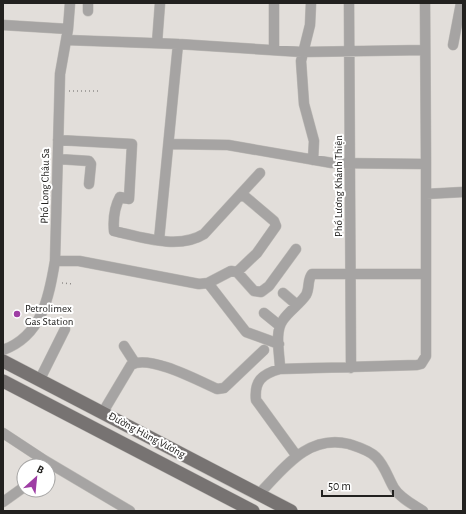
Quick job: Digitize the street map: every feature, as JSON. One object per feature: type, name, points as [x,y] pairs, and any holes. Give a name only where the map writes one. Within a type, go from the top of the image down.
[{"type":"main road","name":"Đường Hùng Vương","points":[[3,361],[291,511]]},
{"type":"main road","name":"Đường Hùng Vương","points":[[3,381],[253,511]]},
{"type":"street","name":"Phố Long Châu Sa","points":[[3,350],[21,341],[33,330],[45,307],[52,282],[55,261],[60,74],[68,29],[70,3]]},
{"type":"street","points":[[157,43],[160,3]]},
{"type":"street","points":[[274,3],[274,50]]},
{"type":"street","points":[[311,3],[310,25],[302,52],[304,104],[314,141],[313,160]]},
{"type":"street","name":"Phố Lương Khánh Thiện","points":[[349,3],[351,368]]},
{"type":"street","points":[[296,455],[256,400],[255,389],[260,379],[271,372],[280,369],[417,365],[425,360],[425,3]]},
{"type":"street","points":[[457,41],[461,3]]},
{"type":"street","points":[[3,25],[68,29]]},
{"type":"street","points":[[66,40],[178,44],[302,52],[350,50],[425,50]]},
{"type":"street","points":[[159,240],[178,44]]},
{"type":"street","points":[[58,140],[132,144],[129,199],[120,197],[116,203],[113,218],[114,231],[159,240],[176,242],[196,239],[204,234],[260,173]]},
{"type":"street","points":[[169,144],[228,145],[313,160],[350,163],[426,164]]},
{"type":"street","points":[[58,159],[89,161],[91,164],[89,184]]},
{"type":"street","points":[[426,194],[463,192]]},
{"type":"street","points":[[237,272],[257,253],[276,226],[274,221],[242,194]]},
{"type":"street","points":[[55,261],[79,261],[187,283],[208,283],[231,271],[237,272],[254,290],[261,292],[269,286],[296,249]]},
{"type":"street","points":[[280,369],[280,326],[308,291],[310,277],[312,274],[425,274]]},
{"type":"street","points":[[208,283],[246,332],[279,344]]},
{"type":"street","points":[[281,296],[294,308]]},
{"type":"street","points":[[264,313],[280,326]]},
{"type":"street","points":[[40,379],[65,329]]},
{"type":"street","points":[[124,346],[135,363]]},
{"type":"street","points":[[103,412],[131,365],[135,363],[162,366],[217,389],[224,388],[264,350]]},
{"type":"street","points":[[3,433],[36,458]]},
{"type":"street","points":[[259,494],[296,455],[303,450],[322,443],[338,442],[359,447],[375,456],[382,464],[395,490],[423,511]]},
{"type":"street","points":[[56,471],[130,511]]},
{"type":"street","points":[[8,511],[3,502],[16,493]]},
{"type":"path","points":[[59,91],[98,91]]},
{"type":"path","points":[[52,282],[74,284]]},
{"type":"place","name":"Petrolimex Gas Station","points":[[17,314]]}]
